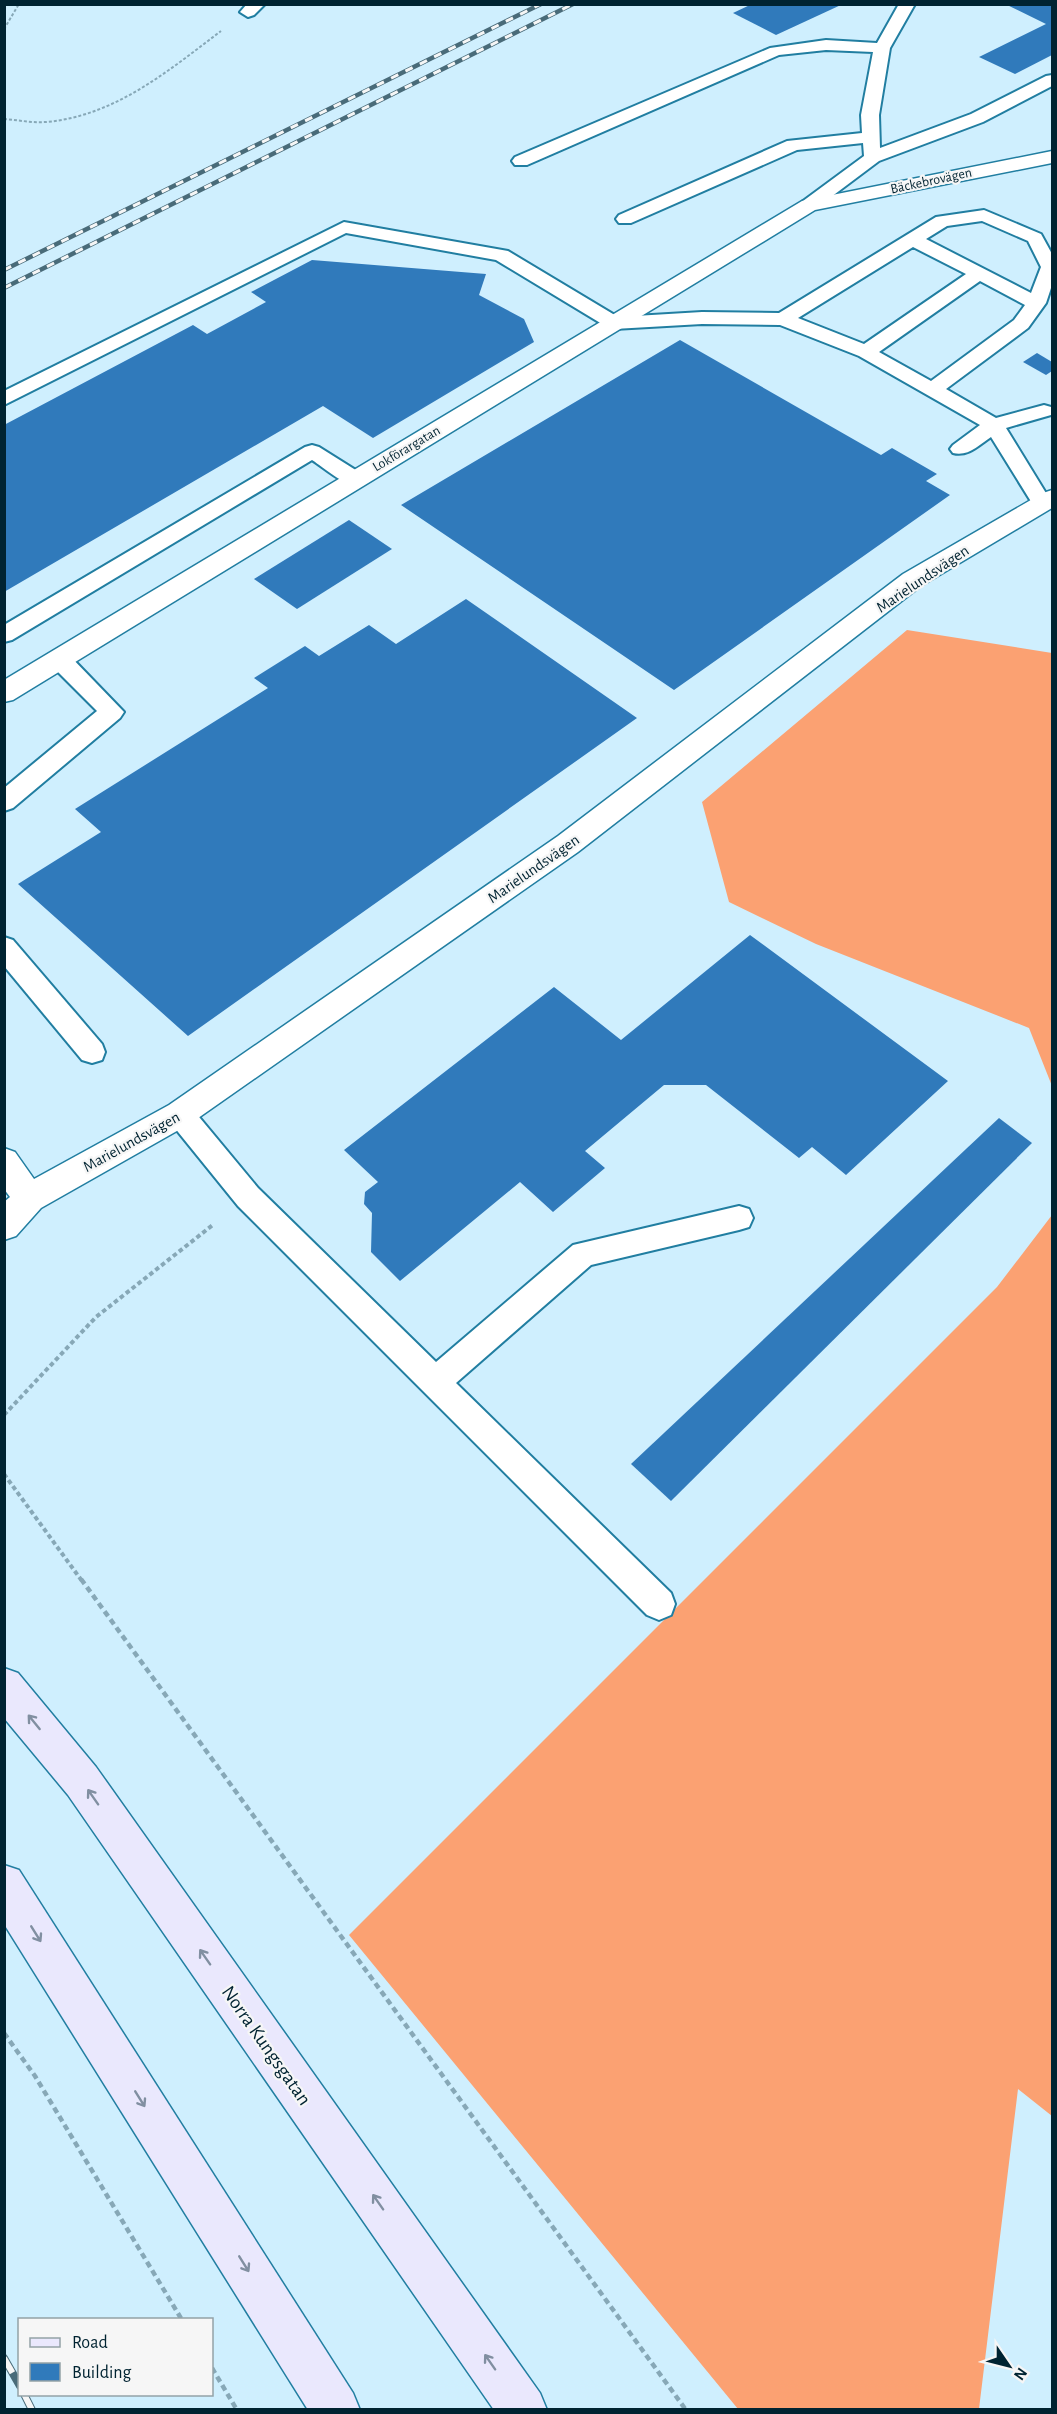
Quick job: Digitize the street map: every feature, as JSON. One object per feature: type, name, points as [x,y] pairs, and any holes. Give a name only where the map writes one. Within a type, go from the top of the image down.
[{"type":"main road","name":"Norra Kungsgatan","points":[[4,1687],[82,1781],[523,2409]]},
{"type":"main road","points":[[4,1885],[336,2409]]},
{"type":"street","name":"Bäckebrovägen","points":[[809,205],[1053,157]]},
{"type":"street","name":"Lokförargatan","points":[[4,693],[809,205]]},
{"type":"street","name":"Marielundsvägen","points":[[4,1226],[29,1198],[180,1114],[568,844],[912,580],[1047,500]]},
{"type":"street","points":[[4,1162],[29,1198]]},
{"type":"lane","points":[[873,157],[870,115],[882,48],[907,4]]},
{"type":"lane","points":[[520,161],[776,51],[826,45],[882,48]]},
{"type":"lane","points":[[809,205],[873,157],[977,118],[1053,80]]},
{"type":"lane","points":[[626,219],[793,145],[871,137]]},
{"type":"lane","points":[[783,320],[942,221],[984,214],[1035,238],[1050,267],[1036,303],[1020,324],[933,389]]},
{"type":"lane","points":[[4,399],[344,226],[501,255],[614,323],[702,318],[783,320],[866,352],[994,425],[1047,500]]},
{"type":"lane","points":[[912,239],[1036,303]]},
{"type":"lane","points":[[866,352],[978,274]]},
{"type":"lane","points":[[960,449],[994,425],[1044,411]]},
{"type":"lane","points":[[4,635],[312,451],[355,479]]},
{"type":"lane","points":[[4,802],[112,712],[60,660]]},
{"type":"lane","points":[[4,947],[92,1052]]},
{"type":"lane","points":[[180,1114],[249,1197],[659,1604]]},
{"type":"lane","points":[[435,1382],[583,1254],[739,1218]]},
{"type":"path","points":[[4,29],[19,4]]},
{"type":"path","points":[[4,119],[44,123],[101,111],[129,97],[252,8]]},
{"type":"path","points":[[4,1415],[96,1317],[249,1197]]},
{"type":"path","points":[[4,1474],[686,2409]]},
{"type":"path","points":[[4,2033],[35,2076],[181,2318]]},
{"type":"path","points":[[213,2370],[237,2409]]},
{"type":"shaded area","points":[[907,630],[1052,653],[1052,1086],[1029,1028],[816,944],[729,902],[702,802]]},
{"type":"shaded area","points":[[1052,1215],[1052,2116],[1018,2089],[979,2409],[738,2409],[349,1935],[997,1287]]},
{"type":"building","points":[[752,4],[843,4],[776,35],[733,13]]},
{"type":"building","points":[[1005,4],[1052,4],[1052,55],[1015,74],[979,57],[1046,24]]},
{"type":"building","points":[[312,260],[486,274],[479,295],[524,319],[534,342],[373,438],[323,406],[4,592],[4,425],[193,325],[207,334],[266,302],[251,292]]},
{"type":"building","points":[[680,340],[881,455],[892,448],[937,474],[926,481],[950,495],[674,690],[401,505]]},
{"type":"building","points":[[1037,353],[1052,362],[1052,371],[1046,375],[1023,362]]},
{"type":"building","points":[[349,520],[392,549],[297,609],[254,579]]},
{"type":"building","points":[[466,599],[637,718],[188,1036],[18,884],[101,832],[75,809],[268,688],[254,678],[305,646],[319,656],[369,625],[396,644]]},
{"type":"building","points":[[750,935],[948,1081],[846,1175],[812,1147],[799,1158],[706,1085],[664,1085],[585,1151],[605,1168],[553,1212],[520,1182],[400,1281],[371,1252],[372,1213],[364,1204],[365,1192],[378,1182],[344,1150],[554,987],[621,1040]]},
{"type":"building","points":[[999,1118],[1032,1143],[671,1501],[631,1464]]},
{"type":"railway","points":[[4,270],[541,4]]},
{"type":"railway","points":[[4,288],[573,4]]},
{"type":"railway","points":[[4,2358],[18,2382]]},
{"type":"railway","points":[[25,2396],[32,2410]]}]
